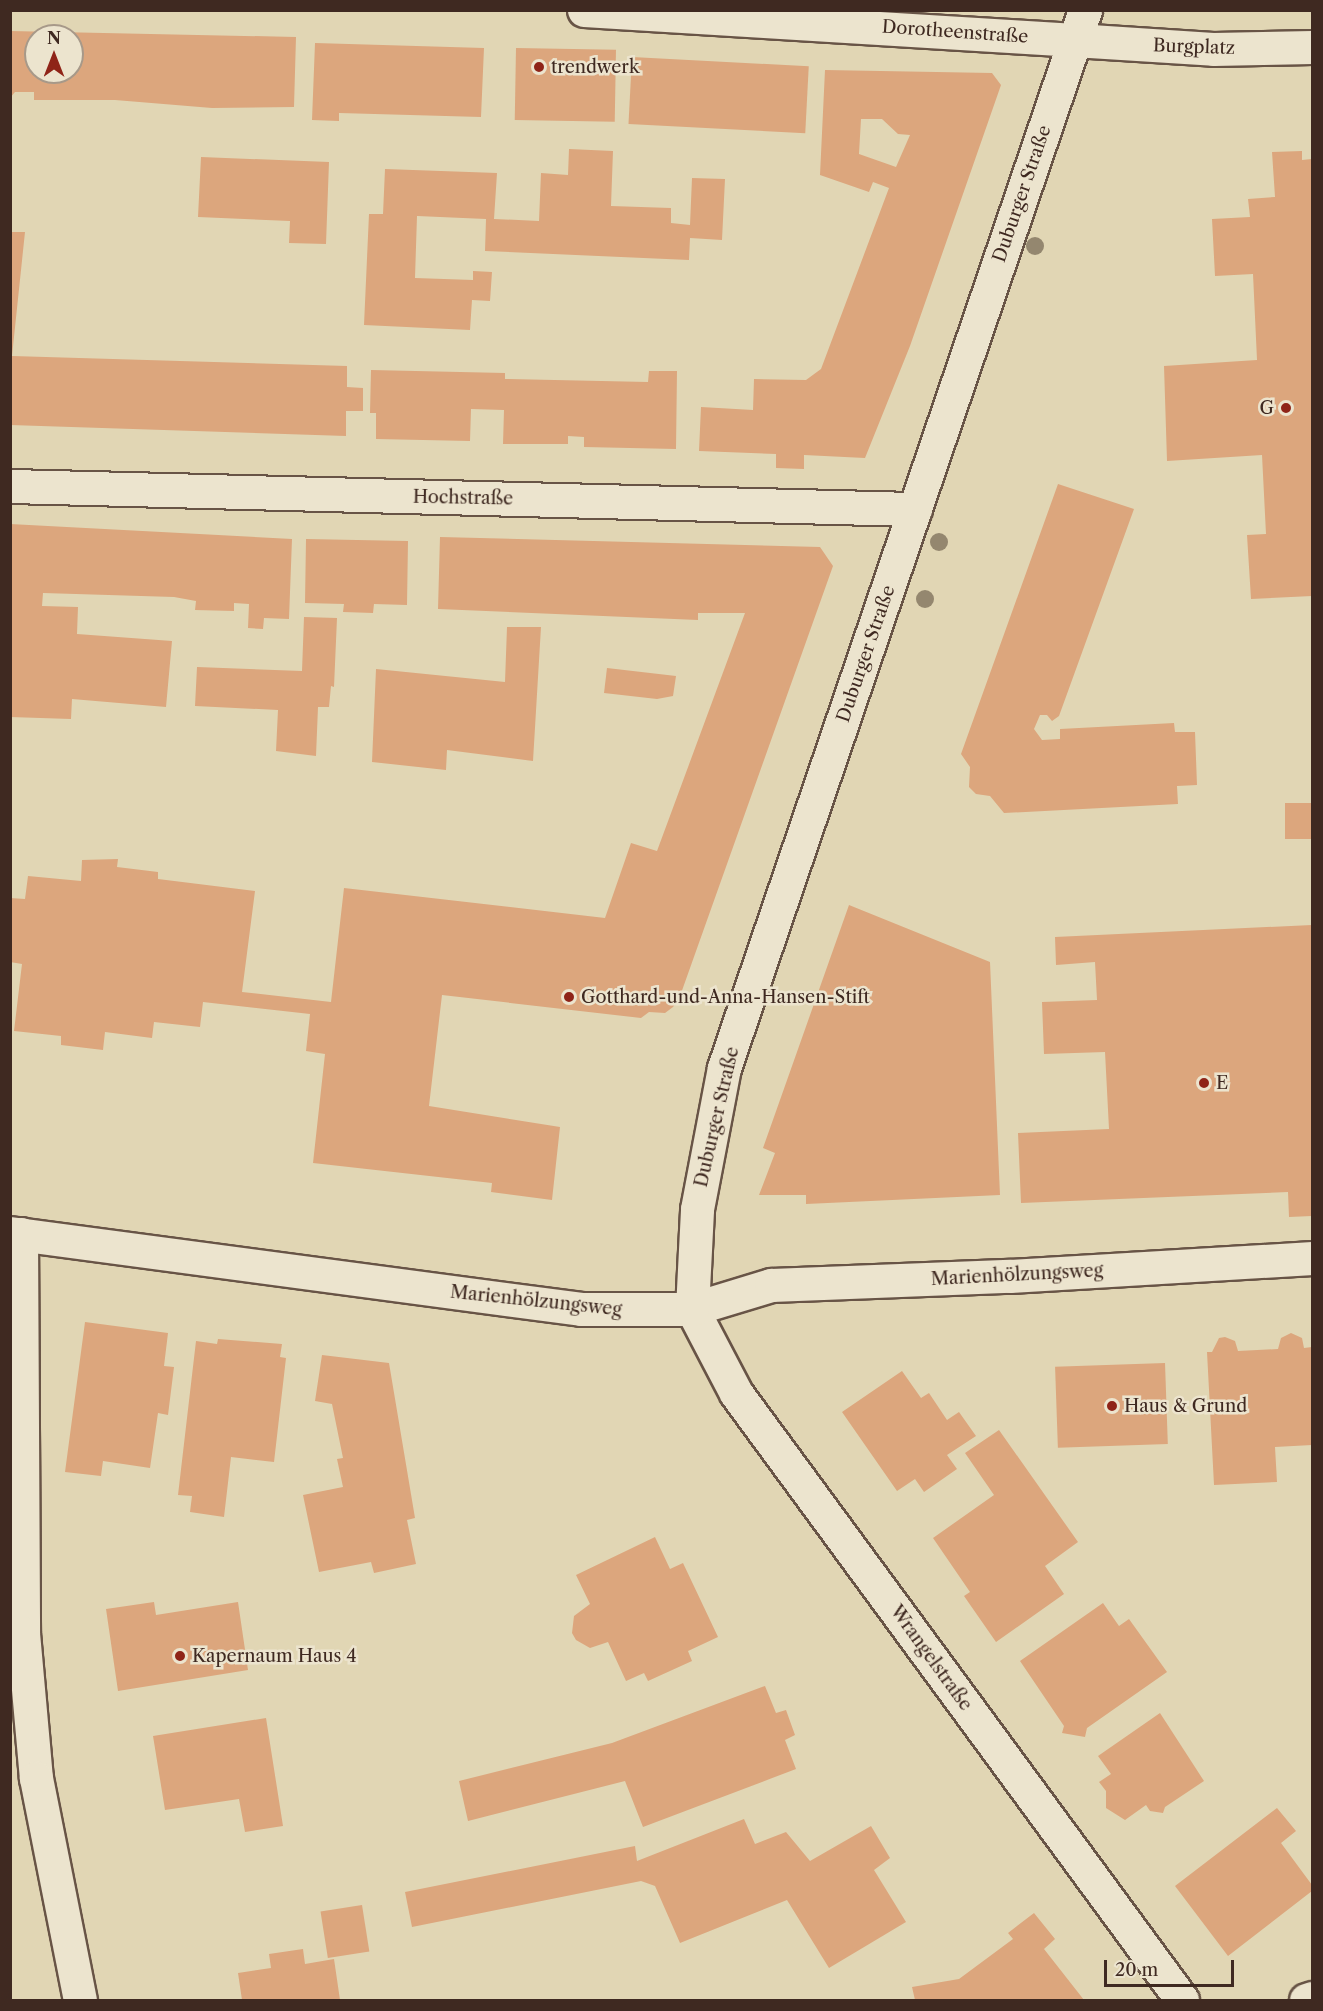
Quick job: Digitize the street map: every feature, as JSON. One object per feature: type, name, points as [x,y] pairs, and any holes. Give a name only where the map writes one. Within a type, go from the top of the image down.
[{"type":"street","name":"Dorotheenstraße","points":[[584,10],[1080,26]]},
{"type":"street","name":"Burgplatz","points":[[1080,26],[1213,49],[1312,47]]},
{"type":"street","name":"Duburger Straße","points":[[692,1309],[697,1209],[724,1068],[1080,26]]},
{"type":"street","name":"Hochstraße","points":[[10,486],[915,509]]},
{"type":"street","name":"Marienhölzungsweg","points":[[16,1233],[581,1309],[692,1309],[771,1285],[994,1277],[1312,1258]]},
{"type":"street","points":[[16,1233],[23,1633],[36,1778],[80,2001]]},
{"type":"street","name":"Wrangelstraße","points":[[692,1309],[735,1393],[1182,2001]]},
{"type":"street","points":[[1306,2001],[1312,1998]]},
{"type":"building","points":[[10,31],[24,31],[24,84],[84,84],[84,33],[296,37],[294,107],[212,108],[115,100],[34,100],[34,92],[15,92],[10,98]]},
{"type":"building","points":[[315,43],[484,48],[481,117],[339,113],[339,121],[312,120]]},
{"type":"building","points":[[516,48],[616,50],[615,122],[515,120]]},
{"type":"building","points":[[632,57],[809,66],[805,133],[628,124]]},
{"type":"building","points":[[825,70],[992,73],[1001,85],[910,346],[865,458],[804,455],[804,469],[776,468],[776,454],[699,451],[701,407],[753,410],[754,379],[806,380],[821,369],[889,188],[873,182],[869,192],[820,175]],"holes":[[[861,119],[882,119],[898,134],[910,135],[896,167],[859,154]]]},
{"type":"building","points":[[569,149],[613,151],[611,206],[671,208],[671,223],[690,225],[692,178],[725,179],[722,240],[690,238],[689,260],[485,251],[486,219],[417,216],[415,278],[473,280],[473,271],[492,272],[490,301],[472,300],[470,330],[364,325],[369,214],[383,214],[385,169],[497,173],[494,219],[539,221],[541,173],[568,175]]},
{"type":"building","name":"G","points":[[1302,151],[1302,160],[1312,159],[1312,596],[1251,599],[1247,535],[1266,534],[1262,455],[1167,461],[1164,366],[1257,360],[1253,274],[1215,276],[1212,219],[1250,217],[1248,199],[1275,197],[1272,152]]},
{"type":"building","points":[[201,157],[329,162],[326,244],[289,243],[290,221],[198,217]]},
{"type":"building","points":[[10,232],[25,232],[12,356],[347,366],[347,387],[363,388],[363,411],[346,411],[346,436],[10,425]]},
{"type":"building","points":[[371,370],[505,373],[505,379],[648,382],[649,371],[677,371],[676,449],[584,447],[584,437],[568,436],[568,444],[503,444],[504,410],[471,409],[470,441],[376,439],[376,413],[370,413]]},
{"type":"building","points":[[1058,484],[1134,509],[1059,716],[1052,721],[1047,715],[1040,715],[1034,729],[1042,740],[1060,739],[1060,729],[1174,723],[1175,732],[1195,732],[1197,785],[1177,786],[1178,804],[1004,813],[990,796],[976,794],[969,787],[970,767],[961,754]]},
{"type":"building","points":[[10,524],[292,539],[289,619],[264,618],[263,629],[248,628],[249,604],[234,603],[234,611],[195,610],[196,601],[174,597],[43,593],[42,606],[78,607],[77,634],[172,641],[166,707],[72,699],[71,719],[10,717]]},
{"type":"building","points":[[440,537],[820,547],[833,566],[679,999],[673,1007],[665,1013],[649,1012],[641,1018],[442,995],[429,1106],[560,1127],[552,1200],[491,1192],[492,1183],[313,1163],[325,1054],[306,1051],[310,1014],[203,1002],[200,1027],[154,1022],[152,1038],[105,1032],[103,1050],[61,1045],[61,1036],[14,1031],[22,964],[10,962],[10,898],[25,899],[28,876],[81,881],[82,860],[118,859],[117,867],[158,872],[158,879],[255,891],[242,992],[331,1002],[344,888],[605,918],[631,843],[657,851],[745,613],[698,613],[698,620],[438,609]]},
{"type":"building","points":[[306,539],[408,541],[407,605],[374,604],[373,613],[343,612],[344,604],[305,603]]},
{"type":"building","points":[[304,617],[337,618],[334,687],[331,686],[329,707],[318,707],[316,756],[276,751],[278,710],[195,706],[197,667],[302,671]]},
{"type":"building","points":[[507,627],[541,627],[533,761],[447,750],[446,770],[372,762],[376,669],[505,682]]},
{"type":"building","points":[[607,668],[676,676],[673,696],[657,699],[604,693]]},
{"type":"building","points":[[1285,803],[1312,803],[1312,839],[1285,839]]},
{"type":"building","points":[[849,905],[990,962],[1000,1195],[806,1204],[806,1195],[759,1195],[775,1153],[763,1148]]},
{"type":"building","name":"E","points":[[1312,925],[1312,1216],[1289,1217],[1288,1192],[1021,1203],[1018,1133],[1109,1129],[1105,1052],[1044,1054],[1042,1002],[1097,1000],[1095,962],[1056,965],[1055,937]]},
{"type":"building","points":[[85,1322],[168,1333],[164,1366],[174,1367],[168,1415],[158,1413],[150,1468],[103,1461],[101,1476],[65,1472]]},
{"type":"building","points":[[1291,1333],[1302,1338],[1304,1348],[1312,1347],[1312,1445],[1275,1447],[1277,1482],[1214,1485],[1207,1352],[1212,1352],[1219,1338],[1225,1337],[1235,1341],[1238,1351],[1278,1349],[1281,1338]]},
{"type":"building","points":[[218,1339],[282,1344],[280,1357],[286,1358],[274,1462],[231,1457],[224,1517],[190,1512],[192,1496],[178,1495],[196,1341],[217,1344]]},
{"type":"building","points":[[322,1355],[389,1363],[415,1518],[407,1520],[416,1564],[374,1573],[371,1562],[319,1572],[303,1495],[343,1487],[337,1459],[343,1458],[332,1404],[315,1401]]},
{"type":"building","points":[[1165,1363],[1168,1444],[1058,1448],[1055,1367]]},
{"type":"building","points":[[902,1371],[921,1398],[929,1393],[947,1420],[959,1412],[976,1436],[947,1455],[957,1469],[924,1492],[915,1479],[897,1491],[842,1412]]},
{"type":"building","points":[[999,1430],[1078,1542],[1045,1566],[1064,1594],[996,1642],[964,1596],[970,1592],[933,1538],[994,1495],[965,1453]]},
{"type":"building","points":[[655,1537],[670,1569],[683,1563],[718,1637],[688,1651],[692,1661],[648,1681],[644,1673],[626,1681],[608,1642],[590,1648],[576,1640],[572,1633],[574,1616],[590,1604],[576,1575]]},
{"type":"building","name":"Kapernaum Haus 4","points":[[154,1602],[156,1615],[238,1602],[248,1670],[118,1691],[106,1609]]},
{"type":"building","points":[[1103,1603],[1119,1626],[1129,1619],[1167,1672],[1087,1728],[1085,1737],[1062,1733],[1064,1726],[1020,1661]]},
{"type":"building","points":[[765,1686],[776,1713],[786,1710],[795,1735],[785,1740],[796,1769],[643,1827],[625,1781],[468,1821],[459,1781],[612,1743]]},
{"type":"building","points":[[1160,1713],[1204,1781],[1165,1807],[1163,1813],[1150,1811],[1146,1805],[1125,1820],[1106,1808],[1106,1791],[1099,1782],[1111,1774],[1098,1756]]},
{"type":"building","points":[[266,1718],[283,1826],[245,1832],[239,1799],[165,1810],[153,1736]]},
{"type":"building","points":[[1277,1808],[1296,1831],[1281,1843],[1312,1885],[1312,1891],[1228,1956],[1175,1886]]},
{"type":"building","points":[[744,1819],[755,1844],[786,1832],[810,1861],[871,1826],[890,1858],[874,1870],[906,1922],[829,1968],[787,1900],[680,1943],[655,1886],[641,1881],[412,1927],[405,1892],[635,1846],[637,1861]]},
{"type":"building","points":[[362,1905],[369,1951],[328,1958],[321,1912]]},
{"type":"building","points":[[1034,1913],[1055,1939],[1044,1949],[1084,2000],[915,2000],[912,1987],[959,1979],[1013,1939],[1008,1933]]},
{"type":"building","points":[[303,1949],[305,1964],[334,1959],[340,2000],[242,2000],[238,1973],[271,1968],[269,1954]]},
{"type":"place","name":"trendwerk","points":[[539,67]]},
{"type":"place","name":"G","points":[[1286,408]]},
{"type":"place","name":"Gotthard-und-Anna-Hansen-Stift","points":[[569,997]]},
{"type":"place","name":"E","points":[[1204,1083]]},
{"type":"place","name":"Haus & Grund","points":[[1112,1406]]},
{"type":"place","name":"Kapernaum Haus 4","points":[[180,1656]]}]
